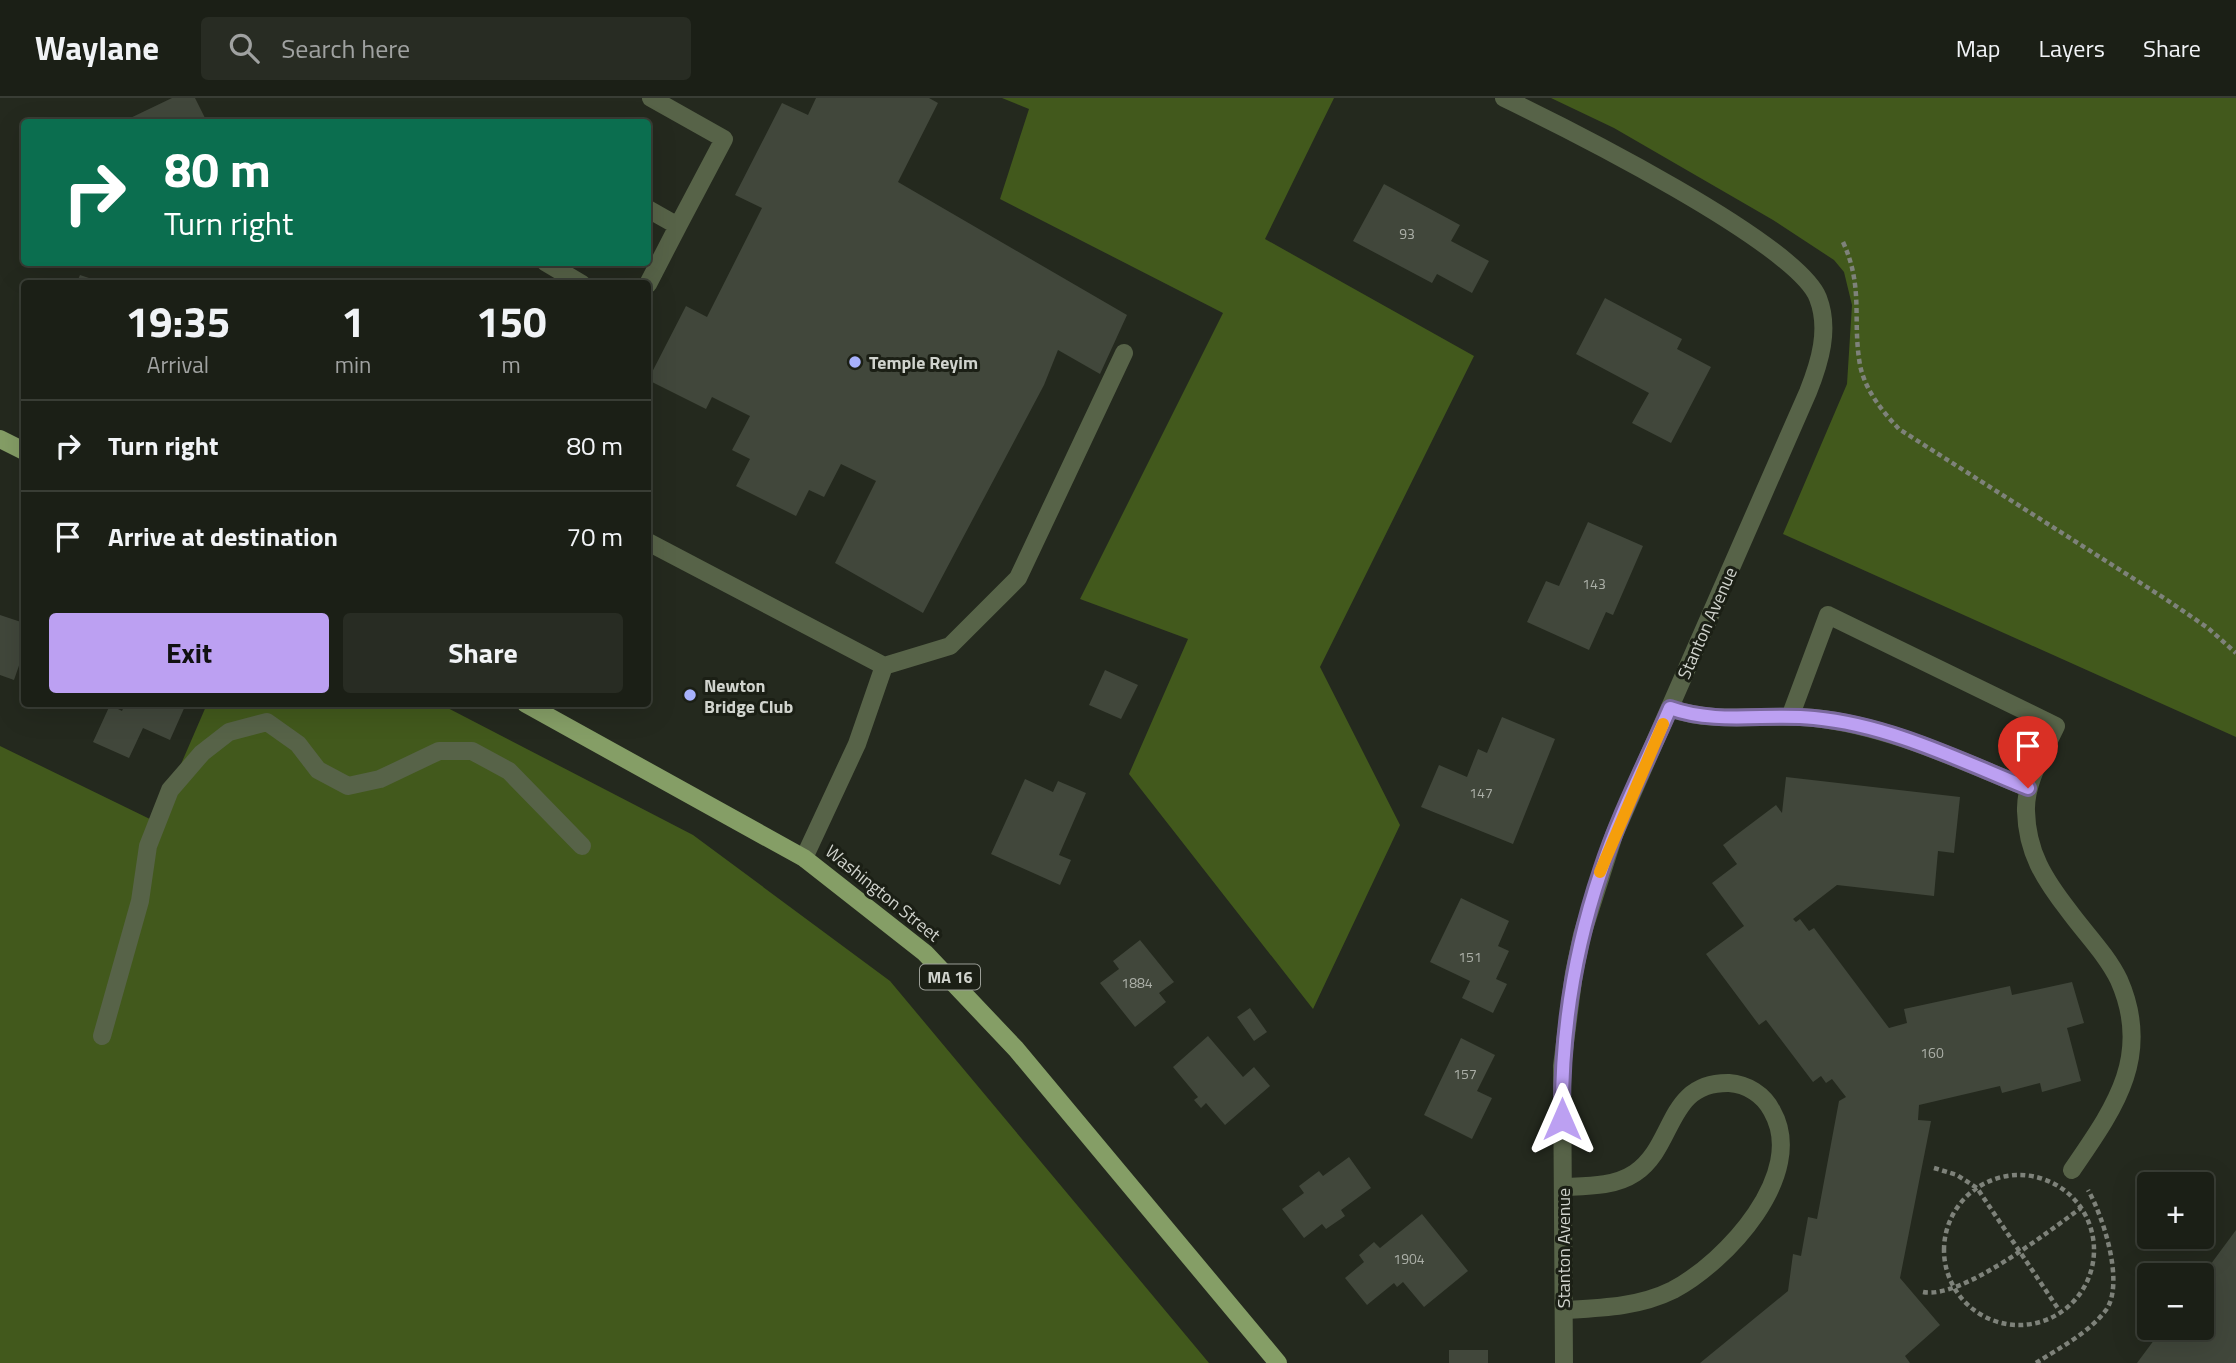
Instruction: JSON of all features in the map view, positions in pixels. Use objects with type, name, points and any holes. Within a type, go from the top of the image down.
[{"type":"main road","points":[[0,439],[21,450]]},
{"type":"main road","name":"Washington Street","points":[[531,707],[804,858],[925,953],[974,1001],[1120,1170],[1278,1363]]},
{"type":"street","points":[[650,280],[724,139],[651,98]]},
{"type":"street","name":"Stanton Avenue","points":[[1504,98],[1600,146],[1735,226],[1796,269],[1818,298],[1823,332],[1816,372],[1601,869],[1574,973],[1562,1066],[1564,1363]]},
{"type":"street","points":[[651,211],[678,226]]},
{"type":"street","points":[[552,266],[575,280]]},
{"type":"street","points":[[651,544],[884,666],[950,646],[1017,578],[1124,353]]},
{"type":"street","points":[[1790,717],[1828,615],[2056,726],[2028,788],[2026,810],[2033,855],[2047,883],[2118,979],[2129,1024],[2130,1047],[2124,1087],[2114,1108],[2072,1170]]},
{"type":"street","points":[[804,858],[857,744],[884,666]]},
{"type":"street","points":[[1670,708],[1710,717],[1815,718],[1894,734],[2028,788]]},
{"type":"street","points":[[102,1036],[140,901],[148,846],[170,790],[202,753],[229,732],[267,722],[298,744],[318,770],[348,786],[380,779],[439,751],[472,751],[509,771],[582,846]]},
{"type":"street","points":[[1563,1187],[1607,1184],[1635,1173],[1657,1151],[1679,1106],[1700,1088],[1715,1084],[1745,1086],[1759,1094],[1773,1112],[1781,1133],[1775,1169],[1760,1209],[1745,1231],[1706,1269],[1654,1298],[1614,1307],[1564,1310]]},
{"type":"path","points":[[1843,242],[1856,282],[1860,365],[1865,380],[1883,411],[1899,429],[2164,598],[2208,628],[2236,653]]},
{"type":"path","points":[[1934,1168],[1957,1175],[1976,1188],[2061,1313]]},
{"type":"path","points":[[2036,1363],[2078,1335],[2106,1310],[2111,1301],[2112,1278],[2107,1233],[2098,1207],[2072,1170]]},
{"type":"path","points":[[2006,1175],[2032,1176],[2056,1184],[2081,1208],[2092,1231],[2092,1269],[2081,1292],[2061,1313],[2049,1319],[2022,1325],[1996,1322],[1972,1309],[1954,1289],[1945,1264],[1944,1238],[1954,1212],[1976,1188],[2006,1175]]},
{"type":"path","points":[[1923,1292],[1942,1294],[1954,1289],[2020,1252],[2081,1208]]},
{"type":"green space","points":[[1002,98],[1334,98],[1265,239],[1474,356],[1320,667],[1400,825],[1313,1009],[1129,774],[1188,639],[1080,599],[1223,313],[1000,199],[1029,109]]},
{"type":"green space","points":[[1551,98],[2236,98],[2236,737],[1783,534],[1847,384],[1852,305],[1844,272],[1834,260],[1773,220],[1614,128]]},
{"type":"green space","points":[[206,707],[446,707],[693,835],[890,981],[1209,1363],[0,1363],[0,746],[156,822]]},
{"type":"building","points":[[172,98],[195,98],[206,119],[128,119]]},
{"type":"building","name":"Temple Reyim","points":[[816,98],[929,98],[938,103],[898,182],[1127,315],[1100,374],[1058,350],[1044,385],[923,613],[835,563],[876,481],[841,464],[824,497],[809,490],[796,516],[736,486],[750,459],[732,450],[750,416],[712,397],[706,409],[651,382],[651,374],[686,306],[707,317],[762,208],[735,195],[782,103],[808,115]]},
{"type":"building","points":[[1384,184],[1460,225],[1451,241],[1489,261],[1472,293],[1437,274],[1432,283],[1353,241]]},
{"type":"building","points":[[80,275],[95,280],[78,280]]},
{"type":"building","points":[[1605,298],[1682,339],[1677,349],[1711,367],[1671,443],[1632,423],[1649,393],[1576,354]]},
{"type":"building","points":[[1588,522],[1643,546],[1613,615],[1606,612],[1589,650],[1527,622],[1546,581],[1559,586]]},
{"type":"building","points":[[0,615],[21,622],[21,660],[14,680],[0,675]]},
{"type":"building","points":[[1105,670],[1138,685],[1121,719],[1089,705]]},
{"type":"building","points":[[109,707],[122,711],[124,707],[185,707],[170,740],[143,728],[129,758],[93,742]]},
{"type":"building","points":[[1502,717],[1555,739],[1513,844],[1421,807],[1439,765],[1467,777],[1478,749],[1487,753]]},
{"type":"building","points":[[1786,777],[1960,797],[1954,853],[1938,851],[1934,896],[1837,885],[1793,919],[1796,922],[1800,919],[1809,931],[1814,928],[1889,1028],[1907,1023],[1904,1009],[2010,986],[2012,995],[2072,982],[2084,1023],[2067,1028],[2081,1081],[2042,1092],[2040,1083],[2002,1093],[2000,1086],[1919,1105],[1918,1120],[1931,1121],[1900,1278],[1940,1325],[1905,1356],[1910,1363],[1700,1363],[1788,1291],[1793,1254],[1801,1256],[1808,1217],[1817,1219],[1839,1101],[1846,1097],[1832,1079],[1826,1083],[1821,1076],[1813,1082],[1766,1020],[1759,1025],[1706,954],[1744,926],[1712,883],[1737,864],[1723,845],[1776,805],[1782,813]]},
{"type":"building","points":[[1025,779],[1053,792],[1058,781],[1086,793],[1059,855],[1071,860],[1060,885],[991,854]]},
{"type":"building","points":[[1461,898],[1509,921],[1498,946],[1509,951],[1496,979],[1507,984],[1493,1013],[1462,998],[1470,981],[1430,962]]},
{"type":"building","points":[[1140,940],[1174,982],[1159,993],[1166,1002],[1135,1027],[1100,983],[1119,969],[1113,961]]},
{"type":"building","points":[[1250,1008],[1267,1032],[1254,1041],[1237,1017]]},
{"type":"building","points":[[1208,1036],[1243,1077],[1254,1067],[1270,1086],[1225,1125],[1206,1103],[1201,1108],[1194,1100],[1198,1097],[1173,1067]]},
{"type":"building","points":[[1461,1038],[1495,1055],[1477,1091],[1492,1098],[1472,1139],[1424,1115]]},
{"type":"building","points":[[1349,1157],[1371,1188],[1341,1210],[1345,1216],[1326,1229],[1322,1224],[1304,1238],[1282,1209],[1304,1193],[1299,1186],[1319,1171],[1323,1176]]},
{"type":"building","points":[[1422,1214],[1468,1271],[1424,1307],[1403,1282],[1397,1287],[1394,1283],[1367,1305],[1345,1278],[1364,1262],[1359,1255],[1374,1242],[1380,1248]]},
{"type":"building","points":[[2236,1230],[2236,1363],[2137,1363],[2154,1340],[2214,1340],[2214,1263],[2212,1263]]},
{"type":"building","points":[[1449,1350],[1488,1350],[1488,1363],[1449,1363]]},
{"type":"slow traffic","points":[[1600,872],[1663,724]]},
{"type":"place","name":"Temple Reyim","points":[[855,362]]},
{"type":"place","name":"Newton Bridge Club","points":[[690,695]]},
{"type":"route","points":[[1562,1119],[1562,1066],[1574,973],[1582,935],[1614,835],[1670,708],[1710,717],[1815,718],[1894,734],[2028,788]]}]
